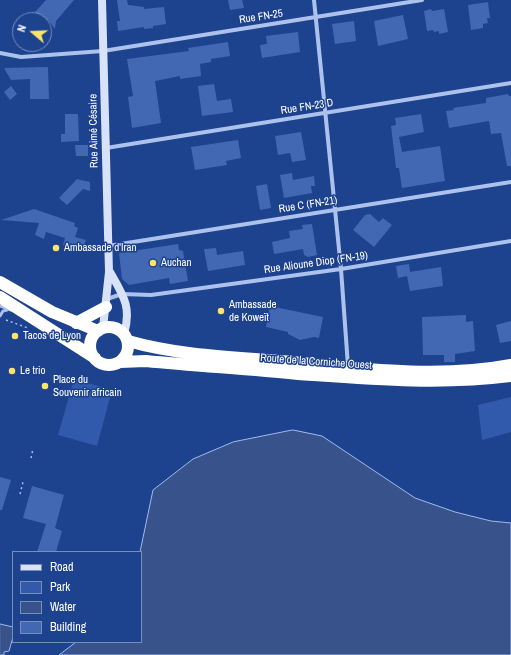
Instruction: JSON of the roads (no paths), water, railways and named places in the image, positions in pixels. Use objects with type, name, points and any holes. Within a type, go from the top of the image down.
[{"type":"highway","points":[[0,282],[31,301],[76,323],[101,329],[115,328],[126,338],[127,352],[120,362],[109,365],[104,364],[0,297]]},
{"type":"highway","points":[[76,323],[106,303]]},
{"type":"highway","points":[[95,358],[92,353],[91,341],[101,329]]},
{"type":"highway","name":"Route de la Corniche Ouest","points":[[126,338],[198,354],[348,367],[462,372],[511,365]]},
{"type":"highway","name":"Route de la Corniche Ouest","points":[[120,362],[146,361],[369,379],[428,382],[462,382],[511,376]]},
{"type":"street","name":"Rue Aimé Césaire","points":[[102,0],[108,261],[110,272]]},
{"type":"street","points":[[314,0],[336,210],[348,367]]},
{"type":"street","name":"Rue FN-25","points":[[0,53],[21,57],[103,51],[422,0]]},
{"type":"street","name":"Rue FN-23 D","points":[[105,148],[325,114],[511,83]]},
{"type":"street","name":"Rue C (FN-21)","points":[[108,246],[511,182]]},
{"type":"street","name":"Rue Alioune Diop (FN-19)","points":[[122,294],[151,295],[341,269],[511,241]]},
{"type":"street","points":[[110,272],[127,305],[128,313],[126,338]]},
{"type":"street","points":[[101,329],[110,272]]},
{"type":"street","points":[[106,303],[122,294]]},
{"type":"lane","points":[[0,306],[8,310],[21,311]]},
{"type":"lane","points":[[0,316],[3,311],[8,310]]},
{"type":"water","points":[[293,430],[322,436],[415,498],[455,512],[491,521],[511,523],[511,655],[59,655],[75,643],[142,643],[142,551],[140,551],[153,490],[193,459],[233,442]]},
{"type":"water","points":[[0,624],[12,627],[12,640],[9,651],[4,652],[4,655],[0,655]]},
{"type":"place","name":"Ambassade d'Iran","points":[[56,248]]},
{"type":"place","name":"Auchan","points":[[153,263]]},
{"type":"place","name":"Ambassade de Koweït","points":[[221,311]]},
{"type":"place","name":"Tacos de Lyon","points":[[15,336]]},
{"type":"place","name":"Le trio","points":[[12,371]]},
{"type":"place","name":"Place du Souvenir africain","points":[[45,386]]}]
